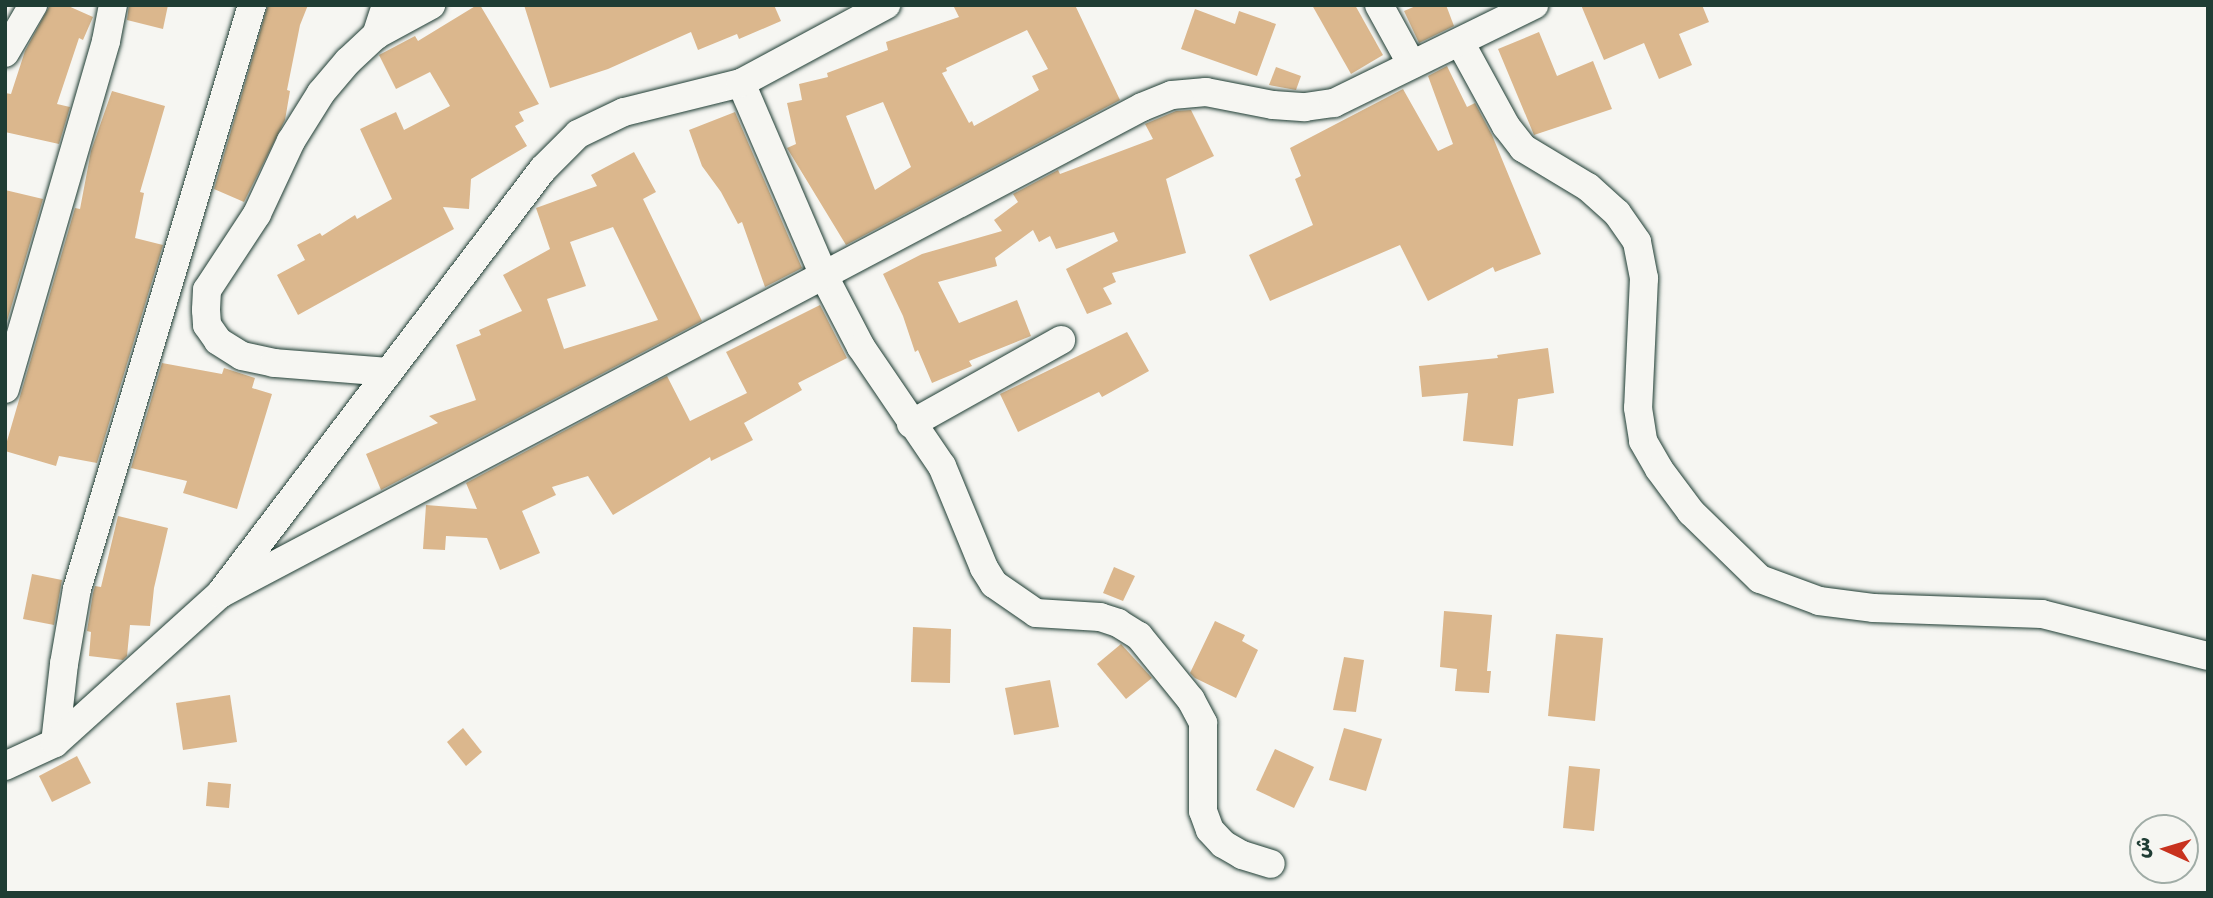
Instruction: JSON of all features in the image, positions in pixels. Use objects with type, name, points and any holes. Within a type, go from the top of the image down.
[{"type":"street","points":[[5,53],[33,5]]},
{"type":"street","points":[[5,389],[106,41],[113,5]]},
{"type":"street","points":[[55,743],[64,664],[77,589],[252,5]]},
{"type":"street","points":[[376,35],[386,5]]},
{"type":"street","points":[[388,372],[274,363],[242,356],[218,341],[207,325],[207,290],[257,214],[291,141],[321,93],[348,61],[376,35],[431,5]]},
{"type":"street","points":[[5,766],[55,743],[220,594],[543,169],[578,134],[624,112],[741,83],[886,5]]},
{"type":"street","points":[[1379,5],[1412,65]]},
{"type":"street","points":[[220,594],[1172,95],[1206,92],[1273,105],[1306,107],[1334,103],[1534,5]]},
{"type":"street","points":[[1460,42],[1506,126],[1524,148],[1588,187],[1617,214],[1637,242],[1644,278],[1638,408],[1643,442],[1691,512],[1760,579],[1819,601],[1873,608],[2042,614],[2208,656]]},
{"type":"street","points":[[741,83],[824,276],[861,347],[942,466],[984,568],[994,584],[1036,613],[1100,617],[1118,623],[1139,636],[1191,700],[1203,723],[1203,811],[1210,830],[1223,844],[1241,855],[1271,864]]},
{"type":"street","points":[[911,424],[1061,340]]},
{"type":"building","points":[[50,5],[66,5],[93,17],[83,40],[79,38],[57,104],[70,107],[59,144],[5,132],[5,93],[11,94],[25,51]]},
{"type":"building","points":[[129,5],[168,5],[163,29],[127,20]]},
{"type":"building","points":[[268,5],[308,5],[300,25],[287,90],[290,91],[285,120],[244,202],[214,189]]},
{"type":"building","points":[[480,5],[539,104],[519,112],[524,121],[515,126],[527,146],[471,179],[469,209],[443,207],[454,229],[298,315],[277,275],[305,260],[297,245],[320,233],[322,236],[355,215],[357,219],[392,199],[360,129],[396,112],[404,130],[450,106],[430,72],[396,89],[379,55],[415,36],[418,41]]},
{"type":"building","points":[[524,5],[774,5],[781,21],[739,39],[737,34],[698,50],[691,32],[608,69],[550,88]]},
{"type":"building","points":[[953,5],[1075,5],[1120,100],[846,245],[787,148],[796,144],[787,103],[802,100],[799,84],[828,77],[827,73],[888,50],[886,42],[959,17]],"holes":[[[1027,30],[1048,69],[1032,76],[1039,90],[974,126],[972,121],[969,123],[942,73],[947,71],[946,68]],[[883,102],[911,167],[875,190],[846,116]]]},
{"type":"building","points":[[1312,5],[1355,5],[1383,55],[1351,74]]},
{"type":"building","points":[[1418,5],[1446,5],[1454,26],[1419,43],[1404,11]]},
{"type":"building","points":[[1581,5],[1702,5],[1709,22],[1679,34],[1692,65],[1659,79],[1644,43],[1604,60]]},
{"type":"building","points":[[1195,9],[1235,24],[1239,11],[1276,24],[1257,76],[1181,49]]},
{"type":"building","points":[[1539,32],[1557,76],[1593,61],[1612,109],[1534,135],[1498,49]]},
{"type":"building","points":[[1447,66],[1467,107],[1475,103],[1492,135],[1541,254],[1495,272],[1493,267],[1428,301],[1400,245],[1270,301],[1249,255],[1313,225],[1295,179],[1301,176],[1290,148],[1403,89],[1438,151],[1453,144],[1428,76]]},
{"type":"building","points":[[1276,67],[1301,76],[1296,90],[1269,85]]},
{"type":"building","points":[[112,91],[165,106],[140,192],[144,193],[135,238],[163,245],[97,463],[59,456],[56,466],[5,451],[5,448],[75,208],[80,209],[91,151]]},
{"type":"building","points":[[1191,110],[1214,156],[1166,179],[1186,253],[1112,273],[1116,282],[1103,288],[1112,304],[1087,314],[1066,269],[1118,241],[1114,232],[1056,249],[1050,236],[1039,242],[1033,230],[995,258],[997,266],[938,282],[959,323],[1017,300],[1031,336],[969,361],[972,366],[932,383],[918,350],[915,352],[903,316],[883,274],[922,254],[1002,231],[994,220],[1018,202],[1013,194],[1058,170],[1060,174],[1153,139],[1145,124],[1176,111]]},
{"type":"building","points":[[735,112],[802,268],[765,287],[742,222],[738,224],[721,192],[702,166],[689,130]]},
{"type":"building","points":[[634,152],[656,192],[643,199],[702,321],[381,490],[366,454],[438,423],[429,416],[476,400],[456,345],[481,335],[479,330],[522,311],[503,275],[550,249],[536,208],[597,186],[591,175]],"holes":[[[613,227],[658,320],[564,349],[547,299],[586,286],[570,242]]]},
{"type":"building","points":[[5,190],[43,199],[5,328]]},
{"type":"building","points":[[820,305],[847,358],[798,383],[802,390],[744,423],[753,440],[711,461],[710,457],[613,515],[588,476],[552,487],[556,495],[522,511],[540,553],[500,570],[487,538],[446,536],[445,550],[423,549],[426,505],[477,509],[466,483],[667,376],[690,421],[747,393],[726,352]]},
{"type":"building","points":[[1127,332],[1149,371],[1102,397],[1099,392],[1018,432],[1000,394]]},
{"type":"building","points":[[1548,348],[1554,393],[1518,399],[1513,446],[1463,441],[1468,393],[1422,397],[1419,366],[1498,358],[1497,355]]},
{"type":"building","points":[[162,363],[222,374],[224,368],[255,378],[252,388],[272,394],[237,509],[183,493],[187,481],[131,468]]},
{"type":"building","points":[[118,516],[168,528],[154,588],[150,626],[130,625],[127,656],[123,660],[89,656],[91,632],[87,631],[93,593],[95,586],[101,587]]},
{"type":"building","points":[[1114,567],[1135,576],[1123,601],[1103,593]]},
{"type":"building","points":[[32,574],[62,580],[54,625],[23,619]]},
{"type":"building","points":[[1444,611],[1492,615],[1487,671],[1491,671],[1489,693],[1455,691],[1457,669],[1440,667]]},
{"type":"building","points":[[1215,621],[1245,635],[1242,641],[1258,650],[1236,698],[1190,673]]},
{"type":"building","points":[[913,627],[951,629],[950,683],[911,682]]},
{"type":"building","points":[[1556,634],[1603,638],[1595,721],[1548,716]]},
{"type":"building","points":[[1121,644],[1152,678],[1126,699],[1097,664]]},
{"type":"building","points":[[1344,657],[1364,660],[1356,712],[1333,710]]},
{"type":"building","points":[[1050,680],[1059,727],[1014,735],[1005,688]]},
{"type":"building","points":[[230,695],[237,742],[183,750],[176,703]]},
{"type":"building","points":[[463,728],[482,752],[466,766],[447,742]]},
{"type":"building","points":[[1344,728],[1382,739],[1366,791],[1329,780]]},
{"type":"building","points":[[1275,749],[1314,767],[1294,808],[1256,790]]},
{"type":"building","points":[[77,756],[91,783],[52,802],[39,776]]},
{"type":"building","points":[[1569,766],[1600,769],[1594,831],[1563,828]]},
{"type":"building","points":[[208,782],[231,784],[229,808],[206,806]]}]
